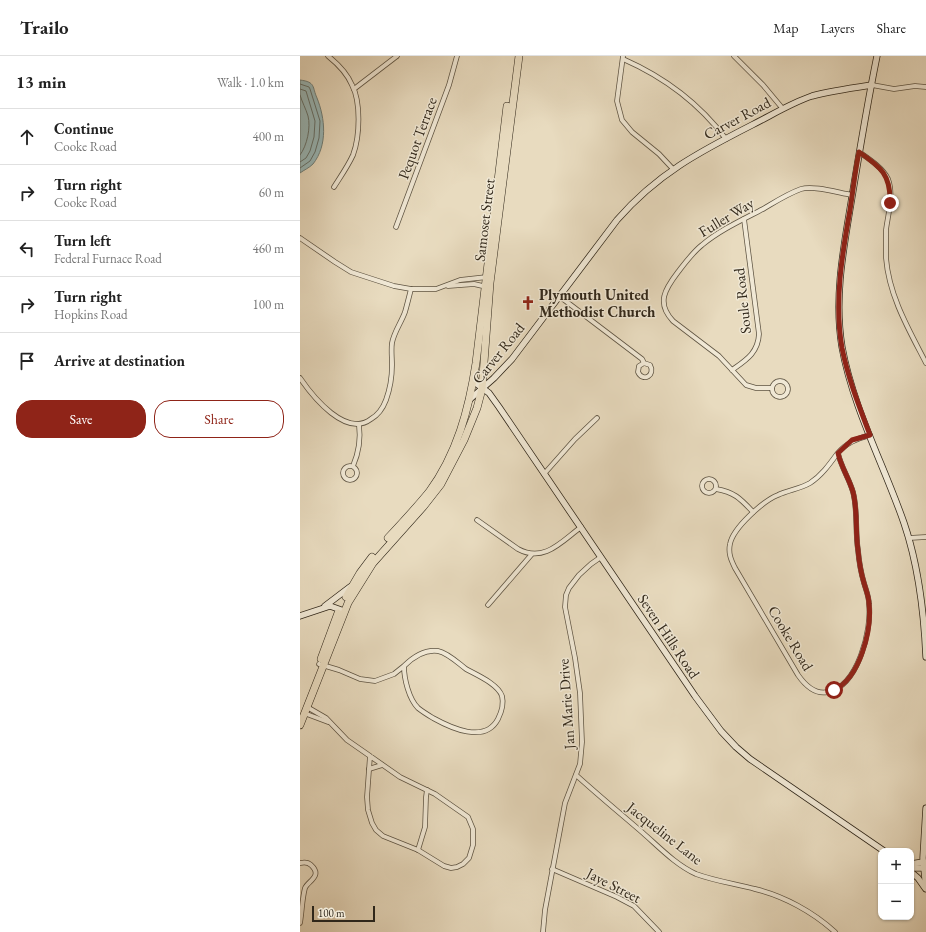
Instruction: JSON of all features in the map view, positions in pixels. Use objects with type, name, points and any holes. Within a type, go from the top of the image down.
[{"type":"highway","name":"Samoset Street","points":[[474,376],[487,287],[514,56]]},
{"type":"highway","name":"Samoset Street","points":[[488,277],[519,56]]},
{"type":"highway","name":"Samoset Street","points":[[482,389],[487,287]]},
{"type":"highway","name":"Carver Road","points":[[300,725],[321,665],[353,585],[366,564],[420,502],[440,474],[456,442],[469,400],[474,376]]},
{"type":"highway","name":"Carver Road","points":[[342,610],[373,563],[423,507],[444,479],[470,427],[482,389]]},
{"type":"street","points":[[328,56],[343,71],[354,89],[358,119],[357,140],[350,161],[334,187]]},
{"type":"street","points":[[354,89],[397,56]]},
{"type":"street","name":"Pequot Terrace","points":[[396,227],[449,85],[458,56]]},
{"type":"street","points":[[734,56],[763,85],[782,108]]},
{"type":"street","points":[[877,56],[859,152],[842,262],[839,287],[839,326],[846,367],[856,398],[909,538],[921,592],[926,632],[926,657]]},
{"type":"street","points":[[673,169],[659,154],[632,132],[622,120],[617,102],[623,57],[677,89],[710,119],[726,138]]},
{"type":"street","points":[[872,85],[894,89],[915,86],[926,87]]},
{"type":"street","name":"Carver Road","points":[[482,389],[512,359],[607,232],[625,210],[647,188],[673,169],[782,108],[813,96],[872,85]]},
{"type":"street","points":[[859,152],[878,167],[888,179],[890,193],[886,248],[888,273],[892,290],[899,307],[926,363]]},
{"type":"street","name":"Fuller Way","points":[[772,388],[758,388],[744,383],[713,351],[673,321],[665,309],[664,296],[669,284],[701,246],[715,235],[744,219],[802,188],[813,188],[852,195]]},
{"type":"street","name":"Soule Road","points":[[732,370],[756,349],[759,334],[744,219]]},
{"type":"street","points":[[300,238],[351,272],[390,285],[411,289],[436,289],[460,280],[488,277]]},
{"type":"street","points":[[442,287],[474,284],[487,287]]},
{"type":"street","points":[[300,378],[317,400],[329,412],[344,421],[359,424],[366,423],[374,417],[381,409],[386,399],[391,379],[392,344],[396,330],[404,313],[411,289]]},
{"type":"street","points":[[559,296],[642,359],[644,363]]},
{"type":"street","name":"Seven Hills Road","points":[[474,376],[477,384],[482,389],[490,393],[699,701],[728,740],[750,759],[880,848]]},
{"type":"street","name":"Fuller Way","points":[[781,380],[786,383],[788,389],[786,395],[778,397],[773,394],[772,388],[775,382],[781,380]]},
{"type":"street","points":[[469,400],[482,389]]},
{"type":"street","points":[[544,474],[575,439],[597,418]]},
{"type":"street","points":[[353,466],[359,450],[359,424]]},
{"type":"street","name":"Cooke Road","points":[[838,453],[850,483],[855,501],[858,551],[862,576],[869,598],[870,613],[866,638],[857,664],[850,678],[834,690],[826,692],[817,691],[809,687],[802,680],[734,568],[730,555],[730,541],[734,533],[753,512],[764,503],[776,495],[804,486],[814,481],[838,453],[852,440],[870,435]]},
{"type":"street","points":[[716,489],[726,490],[734,494],[753,512]]},
{"type":"street","points":[[477,520],[518,549],[532,554],[539,554],[551,550],[581,527]]},
{"type":"street","points":[[909,538],[926,537]]},
{"type":"street","points":[[488,604],[532,554]]},
{"type":"street","name":"Jan Marie Drive","points":[[543,932],[544,910],[565,803],[580,764],[582,742],[578,672],[565,607],[565,600],[567,592],[579,575],[601,557]]},
{"type":"street","points":[[300,616],[323,607],[353,585]]},
{"type":"street","points":[[323,607],[330,606],[342,610]]},
{"type":"street","points":[[321,665],[339,670],[360,679],[375,681],[394,674],[421,652],[438,651],[488,682],[499,692],[502,697],[503,704],[500,716],[491,728],[478,734],[455,728],[429,716],[417,707],[412,699],[404,675],[404,666]]},
{"type":"street","points":[[304,711],[331,723],[347,740],[370,756],[382,765],[400,777],[427,790],[468,817],[473,829],[473,845],[469,858],[458,867],[451,868],[438,863],[418,850],[384,836],[376,830],[368,810],[367,798],[370,756]]},
{"type":"street","points":[[369,769],[382,765]]},
{"type":"street","name":"Jacqueline Lane","points":[[576,775],[664,851],[689,870],[707,877],[765,891],[780,897],[809,913],[835,932]]},
{"type":"street","points":[[418,850],[425,827],[427,790]]},
{"type":"street","points":[[926,809],[923,865],[926,889]]},
{"type":"street","points":[[300,863],[308,863],[313,866],[315,875],[313,880],[305,888],[300,922]]},
{"type":"street","points":[[914,864],[923,865]]},
{"type":"street","points":[[914,867],[923,865]]},
{"type":"street","name":"Jaye Street","points":[[552,869],[617,897],[634,906],[659,932]]},
{"type":"street","points":[[914,875],[926,889]]},
{"type":"water","points":[[300,80],[309,82],[313,86],[322,114],[324,131],[318,157],[310,167],[300,173]]},
{"type":"place","name":"Plymouth United Methodist Church","points":[[528,303]]},
{"type":"route","points":[[834,690],[850,678],[854,671],[866,638],[870,613],[869,598],[862,576],[857,544],[855,501],[847,474],[840,462],[838,453],[852,440],[870,435],[846,367],[839,326],[838,307],[842,262],[859,152],[878,167],[888,179],[890,187],[890,203]]}]
